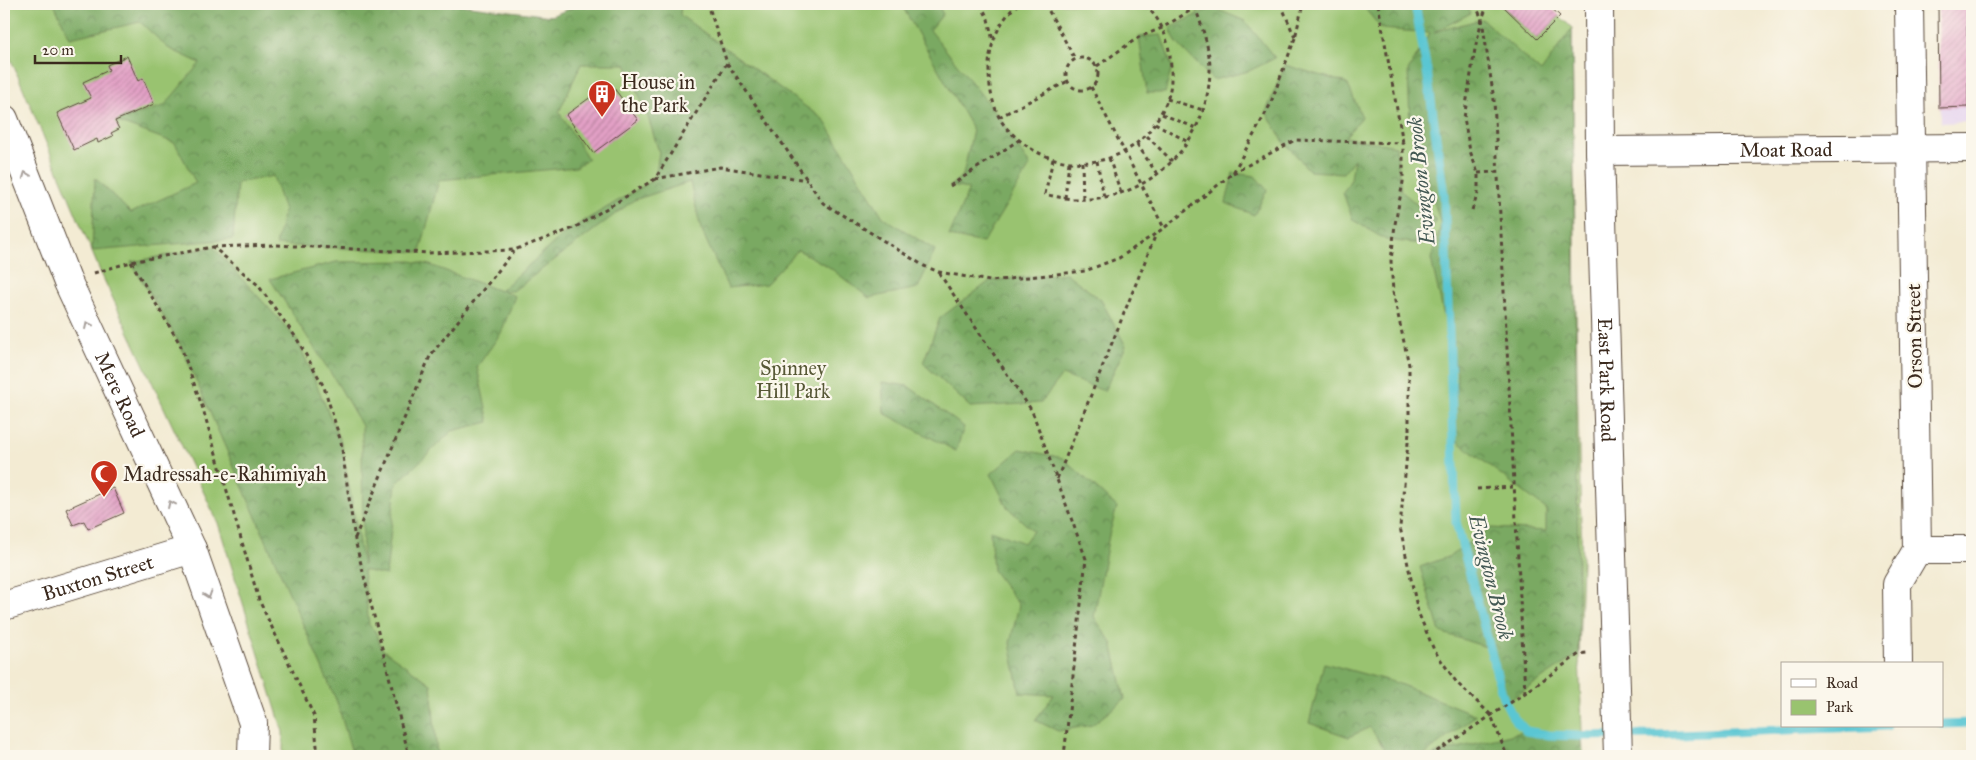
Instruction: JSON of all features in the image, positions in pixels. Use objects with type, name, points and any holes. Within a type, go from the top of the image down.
[{"type":"street","name":"East Park Road","points":[[1599,4],[1600,151],[1618,741]]},
{"type":"street","name":"Orson Street","points":[[1909,4],[1917,550]]},
{"type":"street","name":"Mere Road","points":[[4,119],[67,280],[192,549],[253,723],[252,756]]},
{"type":"street","name":"Moat Road","points":[[1600,151],[1972,148]]},
{"type":"street","name":"Buxton Street","points":[[4,606],[192,549]]},
{"type":"street","points":[[1898,662],[1897,584],[1917,550],[1972,550]]},
{"type":"path","points":[[708,4],[727,63],[823,202],[924,266],[939,272],[990,281],[1085,271],[1119,258],[1156,234],[1233,173],[1295,140],[1403,143]]},
{"type":"path","points":[[981,4],[988,19],[993,43]]},
{"type":"path","points":[[1018,4],[997,31],[988,59],[989,87],[999,117],[1019,140],[1037,153],[1069,162],[1098,161],[1124,153],[1147,136],[1162,114],[1171,86],[1172,58],[1162,28],[1143,4]]},
{"type":"path","points":[[1045,4],[1075,59]]},
{"type":"path","points":[[1097,66],[1138,38],[1162,28],[1202,4]]},
{"type":"path","points":[[1281,4],[1295,38]]},
{"type":"path","points":[[1233,173],[1270,105],[1295,38],[1303,4]]},
{"type":"path","points":[[1378,4],[1403,143],[1403,182],[1395,224],[1391,261],[1393,292],[1409,365],[1409,432],[1400,527],[1418,612],[1434,650],[1457,683],[1491,715],[1507,756]]},
{"type":"path","points":[[1475,4],[1482,19],[1494,100],[1525,693]]},
{"type":"path","points":[[1472,210],[1478,193],[1478,173],[1470,151],[1464,118],[1475,49],[1482,19],[1488,4]]},
{"type":"path","points":[[1053,158],[1045,194],[1083,200],[1122,193],[1141,186],[1172,161],[1197,128],[1207,97],[1210,68],[1206,40],[1195,7]]},
{"type":"path","points":[[1075,59],[1089,59],[1097,66],[1098,77],[1091,87],[1078,90],[1068,82],[1067,69],[1075,59]]},
{"type":"path","points":[[655,179],[727,63]]},
{"type":"path","points":[[999,117],[1068,82]]},
{"type":"path","points":[[1091,87],[1164,228]]},
{"type":"path","points":[[1167,99],[1203,110]]},
{"type":"path","points":[[1162,114],[1197,128]]},
{"type":"path","points":[[1155,123],[1188,142]]},
{"type":"path","points":[[1147,136],[1172,161]]},
{"type":"path","points":[[950,186],[1019,140]]},
{"type":"path","points":[[1137,144],[1157,174]]},
{"type":"path","points":[[1109,158],[1122,193]]},
{"type":"path","points":[[1098,161],[1104,197]]},
{"type":"path","points":[[1065,198],[1069,162]]},
{"type":"path","points":[[1082,162],[1083,200]]},
{"type":"path","points":[[67,280],[131,262],[213,247],[276,245],[429,253],[514,250],[574,228],[655,179],[720,167],[808,180]]},
{"type":"path","points":[[1478,173],[1497,172]]},
{"type":"path","points":[[1057,480],[1156,234]]},
{"type":"path","points":[[213,247],[258,285],[298,339],[324,387],[341,442],[355,540],[409,756]]},
{"type":"path","points":[[355,540],[430,356],[514,250]]},
{"type":"path","points":[[131,262],[180,344],[202,406],[260,600],[314,716],[318,756]]},
{"type":"path","points":[[939,272],[1032,411],[1086,559],[1064,756]]},
{"type":"path","points":[[1477,490],[1514,486]]},
{"type":"path","points":[[1430,756],[1515,700],[1579,654],[1616,652]]},
{"type":"shaded area","points":[[1939,4],[1972,4],[1972,122],[1941,123]]},
{"type":"green space","name":"Spinney Hill Park","points":[[6,4],[365,4],[487,22],[557,15],[598,4],[1503,4],[1502,6],[1537,39],[1560,16],[1572,28],[1582,562],[1579,654],[1583,756],[283,756],[283,732],[218,523],[100,271],[4,43],[4,10]]},
{"type":"green space","points":[[54,4],[454,4],[551,16],[582,4],[681,4],[680,15],[824,120],[883,217],[935,250],[918,288],[869,298],[829,267],[798,250],[766,284],[728,288],[701,229],[690,182],[634,200],[513,291],[502,291],[515,296],[501,333],[477,367],[489,422],[452,431],[396,484],[386,575],[363,570],[369,625],[375,631],[382,649],[431,684],[437,756],[353,756],[337,702],[180,344],[131,262],[213,247],[297,339],[341,442],[363,565],[362,426],[339,386],[270,279],[336,262],[411,261],[430,265],[500,291],[567,231],[655,179],[659,152],[648,117],[626,64],[581,64],[559,112],[588,159],[576,167],[439,180],[420,252],[276,245],[284,211],[273,176],[237,183],[233,239],[92,251],[95,178],[131,213],[196,183],[175,143],[115,121],[164,106],[200,63],[168,48],[140,22],[70,38]]},
{"type":"green space","points":[[901,4],[937,4],[943,14],[930,30],[999,117],[1030,166],[983,243],[949,236],[969,189],[950,186],[963,175],[973,130]]},
{"type":"green space","points":[[1361,4],[1466,4],[1471,13],[1434,32],[1482,19],[1541,72],[1572,28],[1579,654],[1505,703],[1489,648],[1440,632],[1420,567],[1450,556],[1491,528],[1546,531],[1546,509],[1453,438],[1457,373],[1431,259],[1441,225],[1410,122],[1408,71],[1430,33],[1382,29]]},
{"type":"green space","points":[[1214,8],[1245,21],[1275,58],[1249,71],[1213,80],[1176,42],[1170,28]]},
{"type":"green space","points":[[1161,35],[1172,67],[1165,93],[1147,93],[1139,37]]},
{"type":"green space","points":[[1285,65],[1347,83],[1362,117],[1345,137],[1396,146],[1401,191],[1436,220],[1423,244],[1386,240],[1353,220],[1343,193],[1351,179],[1354,159],[1343,173],[1310,171],[1284,142],[1266,112]]},
{"type":"green space","points":[[1233,173],[1255,176],[1267,190],[1254,215],[1226,203]]},
{"type":"green space","points":[[1066,273],[1101,300],[1126,346],[1104,391],[1062,375],[1041,403],[970,407],[923,363],[940,318],[990,281]]},
{"type":"green space","points":[[882,382],[908,386],[964,427],[956,451],[884,413]]},
{"type":"green space","points":[[1020,449],[1063,458],[1117,507],[1109,535],[1094,617],[1112,643],[1125,699],[1092,725],[1058,731],[1035,720],[1054,695],[1020,693],[1010,643],[1019,605],[993,570],[990,530],[1024,543],[1033,531],[1007,507],[991,474]]},
{"type":"green space","points":[[1324,663],[1397,683],[1476,715],[1423,756],[1389,756],[1370,727],[1349,737],[1309,723]]},
{"type":"green space","points":[[1526,731],[1582,739],[1583,756],[1435,756],[1434,754]]},
{"type":"building","points":[[1503,4],[1547,4],[1560,16],[1537,39]]},
{"type":"building","points":[[1938,4],[1967,4],[1967,36],[1972,36],[1972,65],[1968,65],[1968,107],[1939,108]]},
{"type":"building","points":[[127,56],[138,81],[143,78],[154,104],[115,121],[119,129],[111,133],[113,136],[98,143],[97,139],[74,150],[57,113],[91,98],[83,82],[109,70],[107,65]]},
{"type":"building","name":"House in the Park","points":[[610,83],[638,120],[593,153],[566,115]]},
{"type":"building","name":"Madressah-e-Rahimiyah","points":[[113,488],[124,513],[88,529],[84,521],[73,525],[66,509]]},
{"type":"waterway","name":"Evington Brook","points":[[1415,4],[1427,71],[1444,195],[1456,522],[1503,697],[1513,717],[1526,731],[1549,735],[1654,735],[1835,728]]},
{"type":"waterway","name":"Evington Brook","points":[[1944,724],[1972,723]]},
{"type":"place","name":"House in the Park","points":[[602,118]]},
{"type":"place","name":"Madressah-e-Rahimiyah","points":[[104,498]]}]
